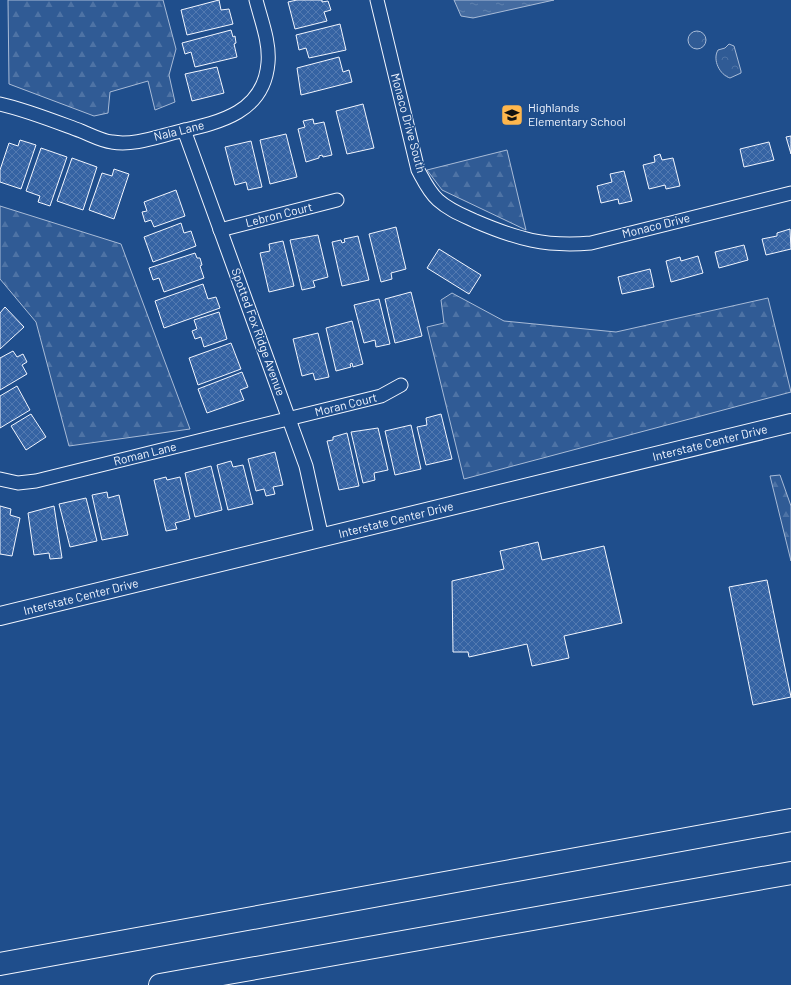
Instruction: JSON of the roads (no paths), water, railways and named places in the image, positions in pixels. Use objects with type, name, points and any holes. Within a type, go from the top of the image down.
[{"type":"highway","points":[[0,964],[791,820]]},
{"type":"highway","points":[[160,985],[791,873]]},
{"type":"street","name":"Nala Lane","points":[[0,104],[17,108],[111,142],[130,143],[223,120],[238,113],[250,104],[259,93],[265,80],[269,62],[267,43],[256,0]]},
{"type":"street","name":"Monaco Drive South","points":[[377,0],[418,170],[427,187],[439,200],[454,212],[498,231],[519,237]]},
{"type":"street","name":"Spotted Fox Ridge Avenue","points":[[184,130],[306,466],[322,538]]},
{"type":"street","name":"Monaco Drive","points":[[519,237],[544,243],[564,245],[591,243],[791,193]]},
{"type":"street","name":"Lebron Court","points":[[220,230],[337,200]]},
{"type":"street","name":"Moran Court","points":[[289,419],[381,396],[401,385]]},
{"type":"street","name":"Roman Lane","points":[[0,479],[18,482],[36,481],[289,419]]},
{"type":"street","name":"Interstate Center Drive","points":[[0,616],[791,423]]},
{"type":"water","points":[[454,0],[554,0],[473,18],[461,16]]},
{"type":"place","name":"Highlands Elementary School","points":[[512,115]]}]
